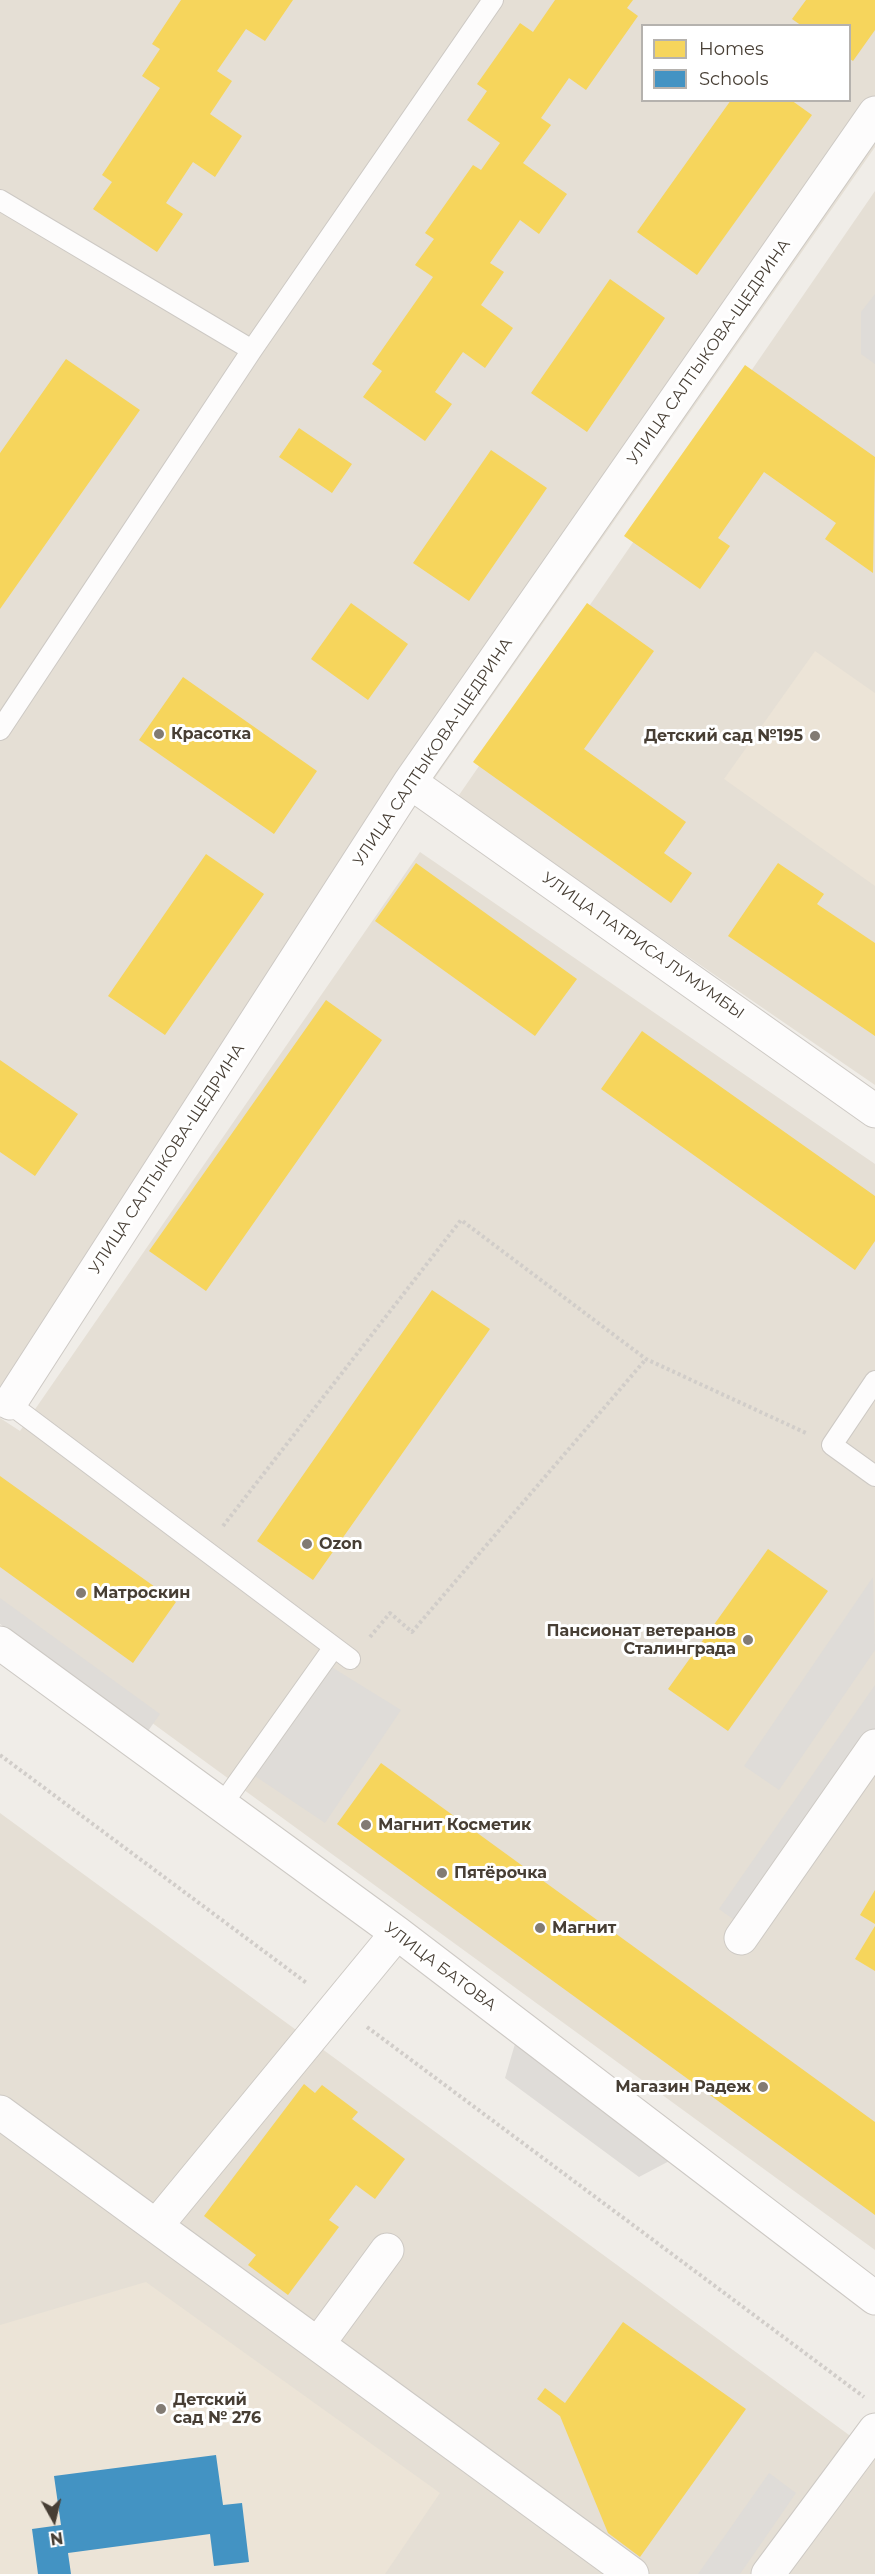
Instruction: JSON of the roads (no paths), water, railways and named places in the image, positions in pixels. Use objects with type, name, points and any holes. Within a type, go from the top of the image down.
[{"type":"street","name":"УЛИЦА САЛТЫКОВА-ЩЕДРИНА","points":[[5,1399],[410,782],[875,113]]},
{"type":"street","name":"УЛИЦА ПАТРИСА ЛУМУМБЫ","points":[[410,782],[875,1111]]},
{"type":"street","name":"УЛИЦА БАТОВА","points":[[0,1642],[397,1933],[875,2298]]},
{"type":"street","points":[[741,1938],[875,1746]]},
{"type":"street","points":[[156,2226],[397,1933]]},
{"type":"street","points":[[0,2112],[632,2574]]},
{"type":"street","points":[[318,2344],[387,2250]]},
{"type":"street","points":[[768,2574],[875,2430]]},
{"type":"lane","points":[[0,730],[252,350],[493,0]]},
{"type":"lane","points":[[0,200],[252,350]]},
{"type":"lane","points":[[875,1381],[832,1445],[875,1476]]},
{"type":"lane","points":[[5,1399],[351,1659]]},
{"type":"lane","points":[[221,1806],[334,1647]]},
{"type":"place","name":"Красотка","points":[[159,734]]},
{"type":"place","name":"Детский сад №195","points":[[815,736]]},
{"type":"place","name":"Ozon","points":[[307,1544]]},
{"type":"place","name":"Матроскин","points":[[81,1593]]},
{"type":"place","name":"Пансионат ветеранов Сталинграда","points":[[748,1640]]},
{"type":"place","name":"Магнит Косметик","points":[[366,1825]]},
{"type":"place","name":"Пятёрочка","points":[[442,1873]]},
{"type":"place","name":"Магнит","points":[[540,1928]]},
{"type":"place","name":"Магазин Радеж","points":[[763,2087]]},
{"type":"place","name":"Детский сад № 276","points":[[161,2409]]}]
